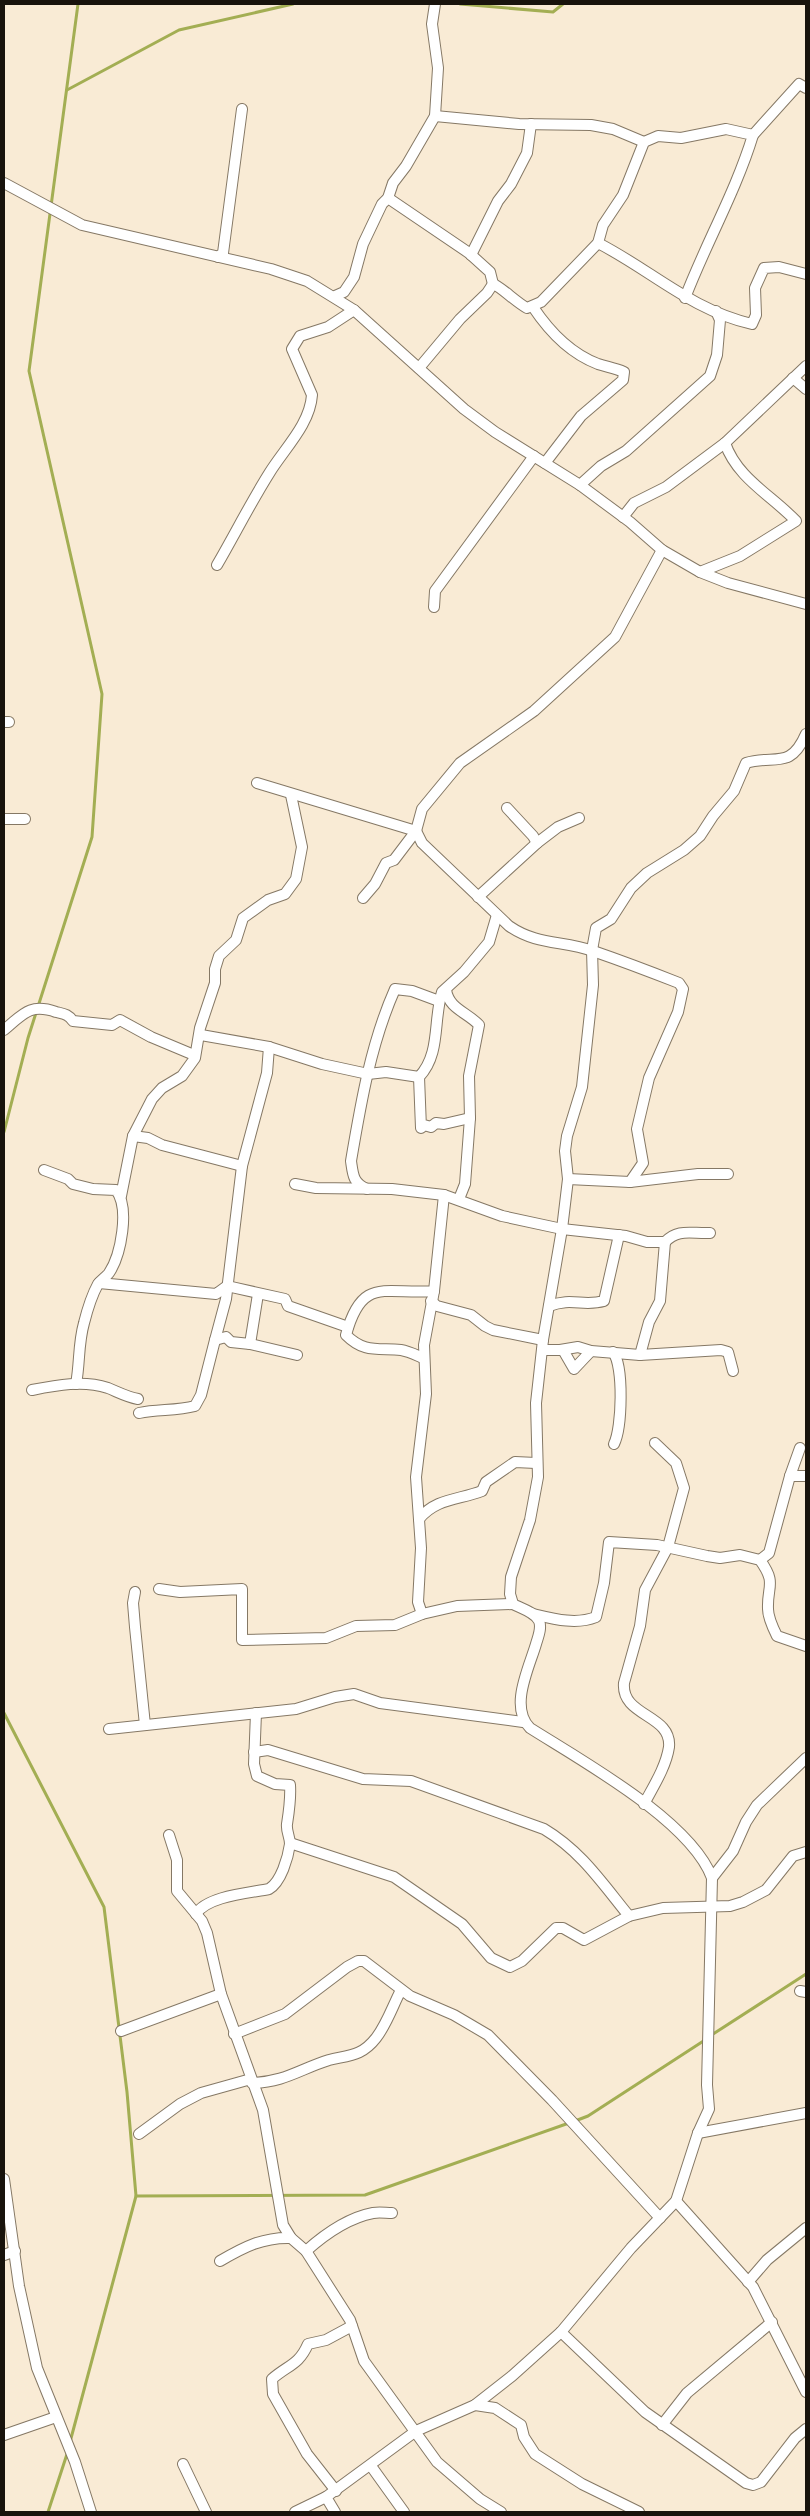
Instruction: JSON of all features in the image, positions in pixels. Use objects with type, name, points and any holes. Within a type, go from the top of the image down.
[{"type":"street","points":[[335,296],[344,292],[354,277],[364,244],[382,204],[388,198],[393,183],[406,166],[435,116],[438,68],[432,24],[435,4]]},
{"type":"street","points":[[686,298],[703,251],[746,157],[753,135],[799,84],[806,88]]},
{"type":"street","points":[[218,257],[223,254],[242,109]]},
{"type":"street","points":[[435,116],[531,124],[591,125],[613,129],[644,142],[658,136],[681,138],[726,129],[753,135]]},
{"type":"street","points":[[471,255],[498,201],[511,184],[527,153],[531,124]]},
{"type":"street","points":[[493,284],[499,286],[511,299],[527,308],[541,302],[598,243],[604,225],[624,195],[644,142]]},
{"type":"street","points":[[4,183],[82,225],[271,270],[307,281],[335,296],[354,310],[472,415],[580,485],[623,517],[662,550],[700,572],[728,583],[806,604]]},
{"type":"street","points":[[388,198],[471,255],[490,272],[493,284],[488,294],[460,319],[419,368]]},
{"type":"street","points":[[598,243],[686,298],[731,319],[752,324],[756,315],[756,288],[764,268],[779,267],[806,274]]},
{"type":"street","points":[[533,307],[549,331],[561,342],[598,364],[611,366],[624,372],[623,380],[581,416],[545,463]]},
{"type":"street","points":[[217,565],[270,472],[298,432],[312,403],[312,395],[292,349],[300,336],[328,327],[354,310]]},
{"type":"street","points":[[580,485],[601,466],[626,451],[710,376],[717,356],[720,320],[716,311]]},
{"type":"street","points":[[623,517],[634,503],[666,487],[725,443],[806,366]]},
{"type":"street","points":[[793,378],[806,389]]},
{"type":"street","points":[[700,572],[740,556],[796,521],[779,503],[740,472],[725,443]]},
{"type":"street","points":[[434,607],[435,590],[534,456]]},
{"type":"street","points":[[363,898],[375,884],[386,863],[394,860],[416,831],[422,810],[460,763],[534,711],[615,637],[662,550]]},
{"type":"street","points":[[513,1604],[510,1594],[511,1577],[530,1520],[538,1477],[536,1463],[536,1403],[568,1179],[565,1151],[567,1136],[582,1087],[593,985],[592,950],[596,928],[611,919],[631,888],[647,873],[684,850],[700,836],[713,816],[734,791],[746,763],[756,760],[770,762],[785,759],[800,748],[806,734]]},
{"type":"street","points":[[257,783],[291,795],[335,805],[416,831],[422,842],[509,926],[532,939],[592,950],[680,983],[683,989],[678,1012],[649,1078],[637,1129],[643,1163],[630,1182]]},
{"type":"street","points":[[76,1384],[79,1368],[78,1348],[84,1323],[99,1283],[109,1274],[119,1250],[120,1231],[125,1222],[121,1196],[132,1136],[152,1100],[162,1088],[182,1076],[195,1058],[194,1055],[201,1035],[200,1028],[215,983],[215,969],[219,956],[236,940],[243,918],[268,900],[285,894],[296,879],[302,847],[291,795]]},
{"type":"street","points":[[507,808],[533,836],[537,843]]},
{"type":"street","points":[[478,897],[537,843],[558,827],[579,818]]},
{"type":"street","points":[[4,819],[25,819]]},
{"type":"street","points":[[470,1118],[444,1124],[436,1123],[431,1127],[424,1125],[421,1128],[419,1077],[428,1068],[442,992],[464,972],[489,942],[497,915]]},
{"type":"street","points":[[368,1189],[358,1185],[354,1179],[351,1161],[373,1050],[394,989],[412,991],[439,1002]]},
{"type":"street","points":[[446,990],[448,1001],[455,1008],[472,1017],[479,1026],[469,1076],[470,1118],[465,1184],[459,1199]]},
{"type":"street","points":[[4,1030],[24,1014],[42,1007],[68,1015],[73,1021],[112,1025],[120,1020],[151,1037],[194,1055]]},
{"type":"street","points":[[201,1035],[269,1047],[322,1064],[368,1074],[386,1072],[419,1077]]},
{"type":"street","points":[[139,1413],[155,1410],[181,1410],[195,1406],[202,1395],[226,1299],[242,1166],[267,1073],[269,1047]]},
{"type":"street","points":[[132,1136],[148,1138],[162,1144],[242,1166]]},
{"type":"street","points":[[44,1170],[68,1179],[74,1184],[93,1189],[116,1190],[121,1196]]},
{"type":"street","points":[[568,1179],[630,1182],[698,1174],[728,1174]]},
{"type":"street","points":[[295,1184],[316,1188],[392,1189],[444,1195],[502,1216],[562,1229],[619,1235],[647,1242],[665,1242]]},
{"type":"street","points":[[422,1614],[418,1602],[421,1548],[416,1477],[426,1394],[423,1358],[434,1291],[444,1195]]},
{"type":"street","points":[[640,1355],[649,1322],[660,1301],[665,1242],[670,1236],[686,1231],[697,1234],[710,1233]]},
{"type":"street","points":[[549,1306],[573,1300],[594,1304],[604,1301],[619,1235]]},
{"type":"street","points":[[99,1283],[216,1294],[227,1286]]},
{"type":"street","points":[[227,1286],[286,1299],[288,1306],[348,1327]]},
{"type":"street","points":[[423,1358],[402,1350],[382,1351],[359,1346],[346,1335],[357,1305],[372,1292],[434,1291]]},
{"type":"street","points":[[250,1344],[258,1294]]},
{"type":"street","points":[[431,1301],[437,1306],[471,1315],[493,1330],[563,1350],[578,1347],[591,1352],[640,1355],[721,1350],[728,1352],[733,1372]]},
{"type":"street","points":[[215,1340],[226,1337],[230,1342],[250,1344],[297,1354]]},
{"type":"street","points":[[563,1350],[574,1369],[591,1352]]},
{"type":"street","points":[[613,1352],[618,1360],[620,1405],[614,1444]]},
{"type":"street","points":[[32,1390],[76,1384],[107,1388],[138,1399]]},
{"type":"street","points":[[644,1804],[666,1760],[669,1746],[668,1732],[662,1725],[641,1714],[629,1701],[624,1690],[640,1626],[645,1590],[668,1547],[684,1488],[676,1464],[655,1443]]},
{"type":"street","points":[[760,1560],[769,1553],[790,1476],[800,1448]]},
{"type":"street","points":[[420,1519],[428,1509],[438,1503],[482,1492],[486,1482],[515,1462],[536,1463]]},
{"type":"street","points":[[790,1476],[806,1476]]},
{"type":"street","points":[[158,1589],[180,1592],[242,1588],[242,1640],[326,1638],[356,1626],[395,1625],[422,1614],[457,1606],[513,1604],[533,1614],[558,1620],[585,1622],[596,1617],[604,1583],[609,1542],[668,1547],[720,1558],[740,1555],[760,1560],[772,1582],[768,1610],[772,1627],[777,1636],[806,1646]]},
{"type":"street","points":[[135,1592],[133,1603],[145,1724]]},
{"type":"street","points":[[295,2512],[336,2491],[372,2466],[416,2431],[475,2405],[512,2376],[561,2332],[631,2248],[676,2201],[698,2133],[709,2109],[707,2085],[712,1878],[707,1864],[673,1827],[617,1782],[530,1728],[524,1722],[520,1710],[524,1687],[540,1631],[539,1621],[533,1614]]},
{"type":"street","points":[[109,1729],[296,1709],[335,1697],[354,1694],[380,1703],[524,1722]]},
{"type":"street","points":[[196,1914],[201,1906],[269,1889],[277,1884],[281,1877],[290,1843],[287,1827],[291,1798],[290,1785],[275,1784],[257,1776],[254,1771],[256,1713]]},
{"type":"street","points":[[254,1752],[268,1750],[363,1779],[411,1781],[544,1829],[563,1840],[596,1873],[629,1916]]},
{"type":"street","points":[[712,1878],[733,1851],[746,1822],[757,1804],[806,1758]]},
{"type":"street","points":[[169,1835],[177,1860],[176,1891],[196,1914],[207,1933],[221,1994],[263,2110],[283,2224],[291,2238],[306,2251],[352,2326],[364,2362],[438,2462],[480,2499],[501,2512]]},
{"type":"street","points":[[290,1843],[394,1877],[462,1924],[492,1958],[510,1967],[522,1961],[556,1928],[563,1928],[584,1940],[629,1916],[663,1908],[712,1905],[730,1906],[743,1902],[766,1890],[793,1856],[806,1852]]},
{"type":"street","points":[[234,2034],[285,2014],[358,1961],[364,1961],[410,1996],[454,2015],[488,2035],[552,2100],[660,2218]]},
{"type":"street","points":[[139,2134],[180,2104],[201,2093],[252,2081],[273,2082],[329,2060],[354,2056],[365,2049],[377,2037],[401,1990]]},
{"type":"street","points":[[121,2031],[221,1994]]},
{"type":"street","points":[[698,2133],[806,2113]]},
{"type":"street","points":[[4,2179],[7,2217],[15,2252],[19,2286],[38,2368],[72,2455],[91,2512]]},
{"type":"street","points":[[676,2201],[748,2282],[772,2322],[806,2392]]},
{"type":"street","points":[[306,2251],[324,2235],[338,2226],[374,2212],[392,2212]]},
{"type":"street","points":[[748,2282],[767,2260],[806,2228]]},
{"type":"street","points":[[220,2261],[250,2244],[272,2237],[291,2238]]},
{"type":"street","points":[[4,2255],[15,2252]]},
{"type":"street","points":[[662,2425],[687,2393],[772,2322]]},
{"type":"street","points":[[336,2491],[307,2454],[273,2394],[272,2379],[302,2357],[308,2344],[326,2340],[352,2326]]},
{"type":"street","points":[[561,2332],[613,2384],[662,2425],[732,2474],[753,2485],[767,2476],[795,2438],[806,2429]]},
{"type":"street","points":[[475,2405],[495,2408],[521,2425],[524,2437],[535,2454],[582,2484],[639,2512]]},
{"type":"street","points":[[4,2435],[56,2417]]},
{"type":"street","points":[[183,2464],[206,2512]]},
{"type":"street","points":[[372,2466],[404,2512]]},
{"type":"street","points":[[326,2497],[335,2512]]},
{"type":"waterway","points":[[4,1132],[28,1038],[92,837],[102,694],[29,371],[78,4]]},
{"type":"waterway","points":[[67,90],[179,30],[293,4]]},
{"type":"waterway","points":[[460,4],[553,12],[563,4]]},
{"type":"waterway","points":[[4,1713],[104,1907],[127,2092],[136,2196],[70,2442]]},
{"type":"waterway","points":[[710,2036],[806,1974]]},
{"type":"waterway","points":[[575,2121],[588,2116],[705,2040]]},
{"type":"waterway","points":[[136,2196],[365,2195],[569,2123]]},
{"type":"waterway","points":[[48,2512],[68,2451]]}]
